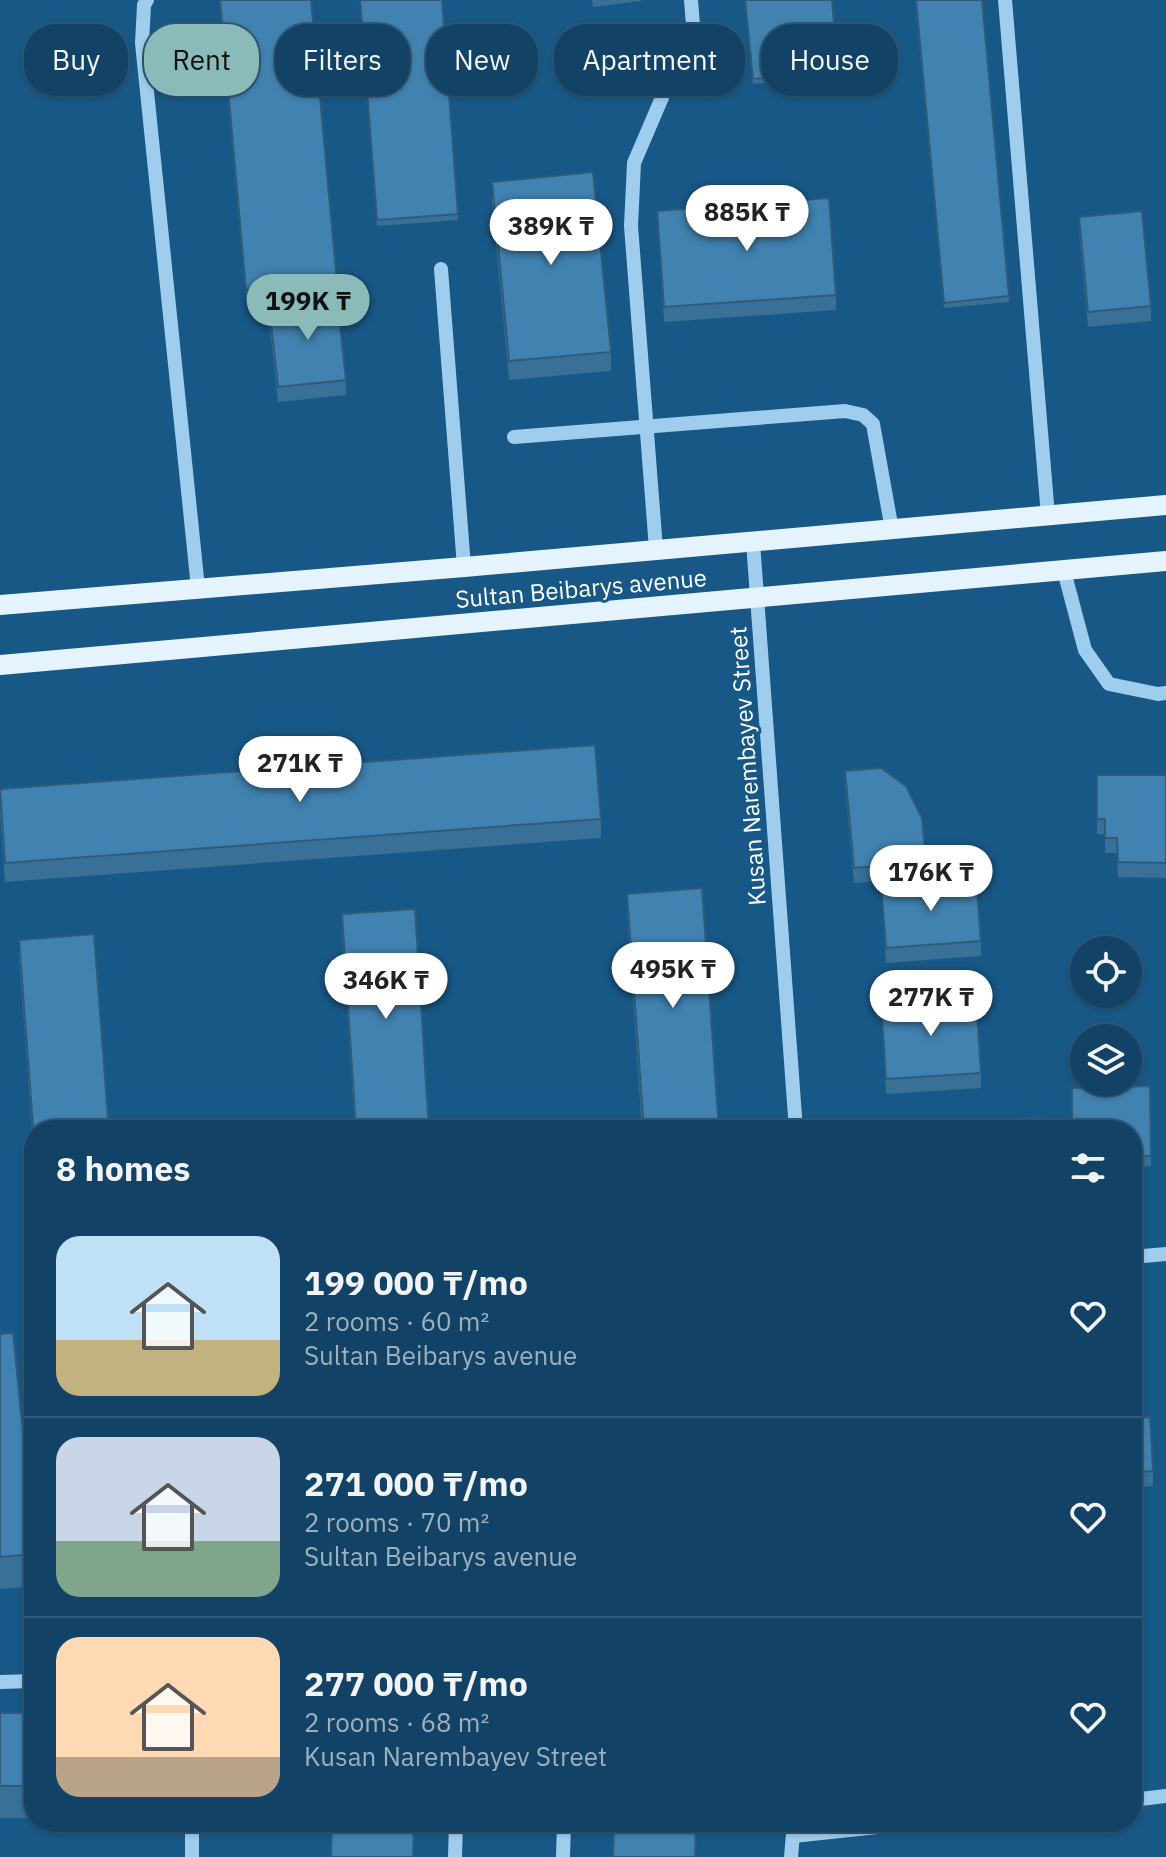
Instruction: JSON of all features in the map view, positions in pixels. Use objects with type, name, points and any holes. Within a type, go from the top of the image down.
[{"type":"main road","name":"Sultan Beibarys avenue","points":[[0,605],[1166,505]]},
{"type":"main road","name":"Sultan Beibarys avenue","points":[[0,665],[1166,561]]},
{"type":"street","points":[[147,0],[144,5],[142,43],[198,588]]},
{"type":"street","points":[[656,549],[631,226],[634,163],[693,25],[691,0]]},
{"type":"street","points":[[1005,0],[1048,516]]},
{"type":"street","points":[[441,269],[464,567]]},
{"type":"street","points":[[514,437],[845,411],[863,415],[873,424],[892,530]]},
{"type":"street","name":"Kusan Narembayev Street","points":[[753,542],[795,1120]]},
{"type":"street","points":[[1064,571],[1085,650],[1109,684],[1166,693]]},
{"type":"street","points":[[1142,1256],[1166,1254]]},
{"type":"street","points":[[0,1682],[24,1681]]},
{"type":"street","points":[[1142,1799],[1166,1796]]},
{"type":"street","points":[[192,1832],[192,1857]]},
{"type":"street","points":[[455,1857],[456,1832]]},
{"type":"street","points":[[563,1857],[564,1832]]},
{"type":"street","points":[[791,1857],[794,1832]]},
{"type":"building","points":[[220,0],[311,0],[313,24],[275,24],[275,96],[320,96],[337,282],[246,290],[229,96],[259,96],[259,24],[222,24]]},
{"type":"building","points":[[360,0],[442,0],[444,24],[426,24],[426,96],[449,96],[458,214],[377,220],[367,96],[410,96],[410,24],[362,24]]},
{"type":"building","points":[[745,0],[832,0],[834,24],[761,24],[761,78],[753,79]]},
{"type":"building","points":[[916,0],[982,0],[1009,296],[944,303]]},
{"type":"building","points":[[593,172],[611,352],[509,361],[492,182]]},
{"type":"building","points":[[829,198],[836,295],[664,307],[657,211]]},
{"type":"building","points":[[1142,211],[1151,306],[1088,312],[1079,217]]},
{"type":"building","points":[[337,298],[346,380],[278,387],[269,305]]},
{"type":"building","points":[[595,745],[601,819],[5,863],[0,789]]},
{"type":"building","points":[[881,768],[906,786],[922,818],[926,862],[854,868],[845,771]]},
{"type":"building","points":[[1097,775],[1166,775],[1166,863],[1118,862],[1117,838],[1105,838],[1105,819],[1097,819]]},
{"type":"building","points":[[976,878],[981,941],[886,948],[881,884]]},
{"type":"building","points":[[702,888],[718,1120],[643,1120],[627,894]]},
{"type":"building","points":[[415,909],[428,1120],[355,1120],[342,914]]},
{"type":"building","points":[[94,934],[108,1120],[32,1120],[19,940]]},
{"type":"building","points":[[976,997],[981,1073],[886,1079],[881,1004]]},
{"type":"building","points":[[1142,1086],[1150,1086],[1151,1156],[1142,1156],[1142,1120],[1072,1120],[1072,1096],[1142,1096]]},
{"type":"building","points":[[1041,1117],[1041,1120],[1000,1120]]},
{"type":"building","points":[[13,1333],[24,1441],[24,1555],[0,1557],[0,1334]]},
{"type":"building","points":[[1142,1417],[1150,1417],[1153,1471],[1142,1472]]},
{"type":"building","points":[[0,1713],[24,1713],[24,1786],[0,1786]]},
{"type":"building","points":[[332,1832],[414,1832],[413,1857],[331,1857]]},
{"type":"building","points":[[614,1832],[696,1832],[695,1857],[613,1857]]}]
